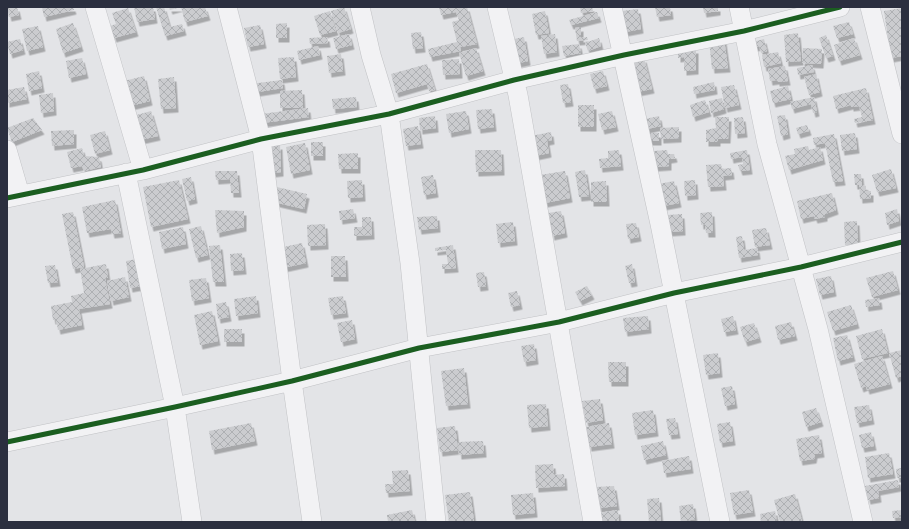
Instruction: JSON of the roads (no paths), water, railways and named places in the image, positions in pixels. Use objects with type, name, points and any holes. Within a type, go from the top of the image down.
[{"type":"street","points":[[95,7],[134,172],[175,407],[192,522]]},
{"type":"street","points":[[227,7],[261,139],[292,381],[312,522]]},
{"type":"street","points":[[360,7],[371,55],[389,114],[410,263],[436,522]]},
{"type":"street","points":[[497,7],[514,80],[593,522]]},
{"type":"street","points":[[612,7],[624,55],[674,293],[720,522]]},
{"type":"street","points":[[739,7],[767,144],[818,329],[863,522]]},
{"type":"street","points":[[7,150],[13,197],[134,172],[261,139],[389,114],[514,80],[624,55],[744,31],[840,7]]},
{"type":"street","points":[[870,7],[902,134]]},
{"type":"street","points":[[7,442],[292,381],[419,348],[558,322],[674,293],[801,267],[902,242]]}]
